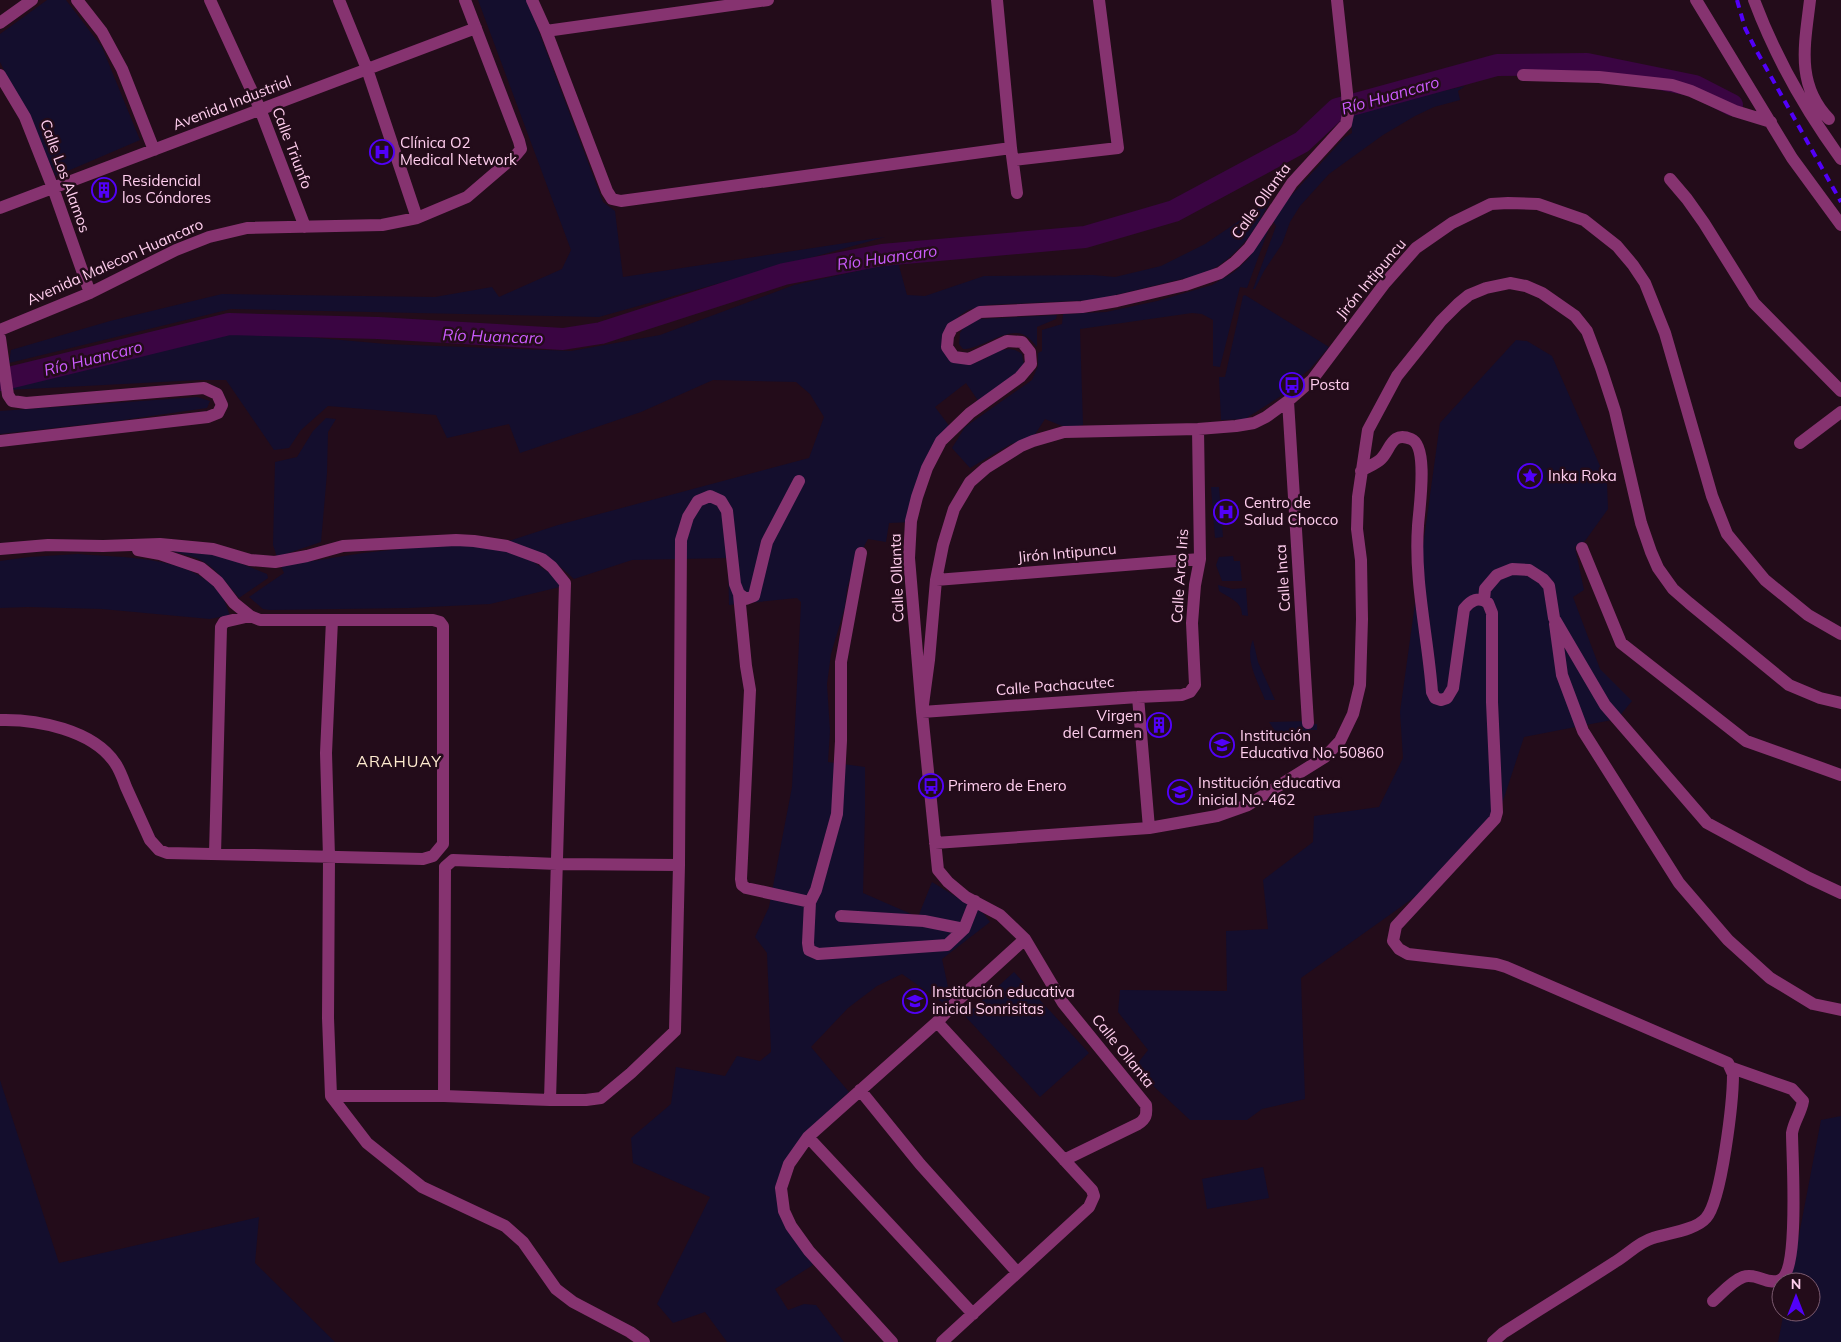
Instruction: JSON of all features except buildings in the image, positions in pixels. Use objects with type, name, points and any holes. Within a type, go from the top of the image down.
[{"type":"street","points":[[0,23],[32,0]]},
{"type":"street","points":[[77,0],[102,32],[122,69],[154,150]]},
{"type":"street","name":"Calle Triunfo","points":[[210,0],[260,110],[305,227]]},
{"type":"street","points":[[339,0],[366,69],[417,218]]},
{"type":"street","points":[[465,0],[476,28]]},
{"type":"street","points":[[532,0],[607,191],[612,199],[621,201],[1012,154],[1118,148],[1099,0]]},
{"type":"street","points":[[546,32],[714,4],[768,0]]},
{"type":"street","points":[[997,0],[1017,193]]},
{"type":"street","name":"Calle Ollanta","points":[[1064,1160],[1138,1124],[1145,1119],[1147,1114],[1146,1105],[1063,1003],[1025,939],[1000,915],[966,897],[948,882],[938,870],[909,558],[911,521],[927,468],[941,441],[970,412],[1020,377],[1030,364],[1030,352],[1022,342],[1008,341],[969,358],[954,357],[947,348],[948,336],[952,328],[980,312],[1082,307],[1118,301],[1185,285],[1220,273],[1235,262],[1250,248],[1292,183],[1346,124],[1348,93],[1337,0]]},
{"type":"street","points":[[1696,0],[1792,158],[1841,225]]},
{"type":"street","points":[[1754,0],[1767,35],[1841,160]]},
{"type":"street","points":[[1810,0],[1804,58],[1805,77],[1819,108],[1835,121]]},
{"type":"street","name":"Avenida Industrial","points":[[0,208],[476,28]]},
{"type":"street","name":"Avenida Malecon Huancaro","points":[[1,337],[176,250],[209,236],[247,228],[382,226],[417,218],[467,197],[521,149],[476,28]]},
{"type":"street","name":"Calle Los Alamos","points":[[0,75],[25,117],[53,188],[90,293]]},
{"type":"street","points":[[1522,75],[1599,77],[1672,85],[1691,90],[1735,111],[1771,122]]},
{"type":"street","points":[[1804,100],[1818,113],[1835,121]]},
{"type":"street","points":[[1670,179],[1704,223],[1754,304],[1841,391]]},
{"type":"street","name":"Jirón Intipuncu","points":[[922,712],[936,580],[943,545],[954,509],[970,482],[1003,456],[1033,441],[1064,432],[1244,426],[1266,417],[1288,402],[1312,380],[1385,283],[1416,248],[1452,223],[1491,204],[1538,204],[1584,220],[1617,246],[1633,265],[1645,283],[1665,334],[1712,496],[1727,534],[1765,580],[1808,615],[1841,634]]},
{"type":"street","points":[[935,843],[1149,828],[1217,816],[1248,805],[1325,757],[1340,741],[1353,714],[1360,685],[1362,619],[1358,497],[1368,430],[1397,376],[1441,321],[1470,295],[1486,288],[1510,283],[1526,286],[1542,293],[1575,316],[1587,331],[1602,368],[1639,514],[1651,552],[1658,568],[1673,589],[1789,685],[1820,698],[1841,703]]},
{"type":"street","points":[[0,441],[208,417],[218,413],[222,405],[217,394],[204,388],[26,403],[12,401],[8,396],[1,337]]},
{"type":"street","name":"Calle Inca","points":[[1288,402],[1308,723]]},
{"type":"street","points":[[1800,443],[1841,412]]},
{"type":"street","name":"Calle Arco Iris","points":[[1190,692],[1195,685],[1192,623],[1195,585],[1200,559],[1198,429]]},
{"type":"street","points":[[1361,471],[1380,460],[1392,441],[1400,437],[1415,441],[1420,448],[1422,464],[1416,547],[1422,612],[1429,651],[1432,692],[1435,698],[1441,700],[1447,698],[1452,688],[1464,609],[1473,600],[1484,600],[1488,602],[1492,613],[1492,702],[1497,812],[1495,820],[1396,926],[1393,942],[1399,949],[1408,954],[1496,964],[1506,967],[1728,1063],[1732,1068],[1792,1089],[1803,1101],[1801,1112],[1794,1123],[1792,1133],[1794,1240],[1787,1272],[1783,1278],[1773,1282],[1752,1276],[1744,1277],[1713,1301]]},
{"type":"street","points":[[739,594],[746,599],[754,596],[767,542],[799,481]]},
{"type":"street","points":[[331,1096],[444,1096],[550,1100],[601,1098],[631,1073],[675,1031],[679,865],[679,553],[680,540],[688,517],[698,501],[710,496],[721,501],[727,511],[750,690],[740,879],[742,885],[746,888],[810,902]]},
{"type":"street","points":[[0,549],[48,545],[160,544],[214,549],[250,560],[275,562],[344,546],[456,540],[507,546],[542,559],[552,567],[565,582],[550,1100]]},
{"type":"street","points":[[0,720],[17,719],[59,728],[81,735],[96,744],[115,763],[150,840],[158,850],[167,853],[423,859],[433,856],[443,844],[443,626],[440,622],[433,620],[260,620],[250,616],[234,602],[211,576],[194,564],[160,554],[103,546]]},
{"type":"street","points":[[1582,548],[1621,643],[1746,742],[1841,775]]},
{"type":"street","points":[[861,553],[840,662],[840,742],[837,814],[816,890],[810,902],[809,950],[818,954],[947,945],[964,929],[975,901]]},
{"type":"street","name":"Jirón Intipuncu","points":[[936,580],[1200,559]]},
{"type":"street","points":[[1484,600],[1485,589],[1497,575],[1512,569],[1529,570],[1543,579],[1549,586],[1562,675],[1583,732],[1679,883],[1728,940],[1770,978],[1812,1004],[1841,1010]]},
{"type":"street","points":[[215,854],[221,627],[224,622],[250,616]]},
{"type":"street","points":[[1554,618],[1605,705],[1707,823],[1809,878],[1841,893]]},
{"type":"street","points":[[332,620],[326,744],[328,1018],[331,1096],[366,1143],[422,1187],[505,1226],[523,1242],[543,1272],[562,1293],[573,1302],[630,1332],[644,1342]]},
{"type":"street","name":"Calle Pachacutec","points":[[922,712],[1182,695],[1190,692]]},
{"type":"street","points":[[1138,697],[1149,828]]},
{"type":"street","points":[[444,1096],[446,867],[453,860],[557,864],[679,865]]},
{"type":"street","points":[[840,916],[924,921],[964,929]]},
{"type":"street","points":[[892,1342],[809,1251],[791,1226],[784,1211],[781,1188],[789,1164],[808,1137],[937,1022],[957,1001],[1025,939]]},
{"type":"street","points":[[937,1022],[1092,1190],[1094,1196],[1089,1206],[942,1342]]},
{"type":"street","points":[[1493,1342],[1503,1333],[1652,1238],[1685,1230],[1706,1219],[1714,1205],[1721,1176],[1733,1083],[1732,1068]]},
{"type":"street","points":[[860,1090],[920,1164],[1017,1272]]},
{"type":"street","points":[[808,1137],[973,1314]]},
{"type":"shaded area","points":[[47,0],[66,0],[102,47],[140,140],[56,176],[0,62],[0,34]]},
{"type":"shaded area","points":[[478,0],[527,0],[603,202],[615,211],[623,277],[885,237],[599,317],[231,309],[9,363],[11,350],[110,321],[222,294],[435,297],[492,287],[499,297],[562,269],[571,250]]},
{"type":"shaded area","points":[[1465,86],[1458,91],[1460,100],[1434,107],[1415,116],[1383,135],[1329,174],[1300,206],[1290,222],[1282,244],[1264,271],[1255,289],[1253,289],[1276,226],[1273,221],[1289,198],[1344,138],[1352,133],[1351,111]]},
{"type":"shaded area","points":[[1270,200],[1265,212],[1243,244],[1225,261],[1203,274],[1095,300],[988,305],[968,310],[959,316],[947,330],[955,363],[975,363],[999,351],[1010,349],[1022,354],[1024,364],[1020,371],[979,402],[966,383],[935,407],[950,427],[936,440],[913,522],[889,523],[886,542],[868,539],[851,575],[845,607],[831,654],[827,684],[830,731],[828,762],[865,767],[863,893],[918,917],[932,882],[983,913],[990,922],[942,959],[953,1010],[902,974],[877,986],[848,1008],[811,1047],[849,1092],[820,1119],[784,1185],[790,1227],[813,1265],[775,1289],[788,1310],[804,1304],[816,1305],[844,1342],[727,1342],[705,1312],[673,1323],[657,1304],[710,1197],[633,1163],[631,1138],[671,1104],[676,1067],[725,1076],[737,1056],[760,1061],[771,1052],[767,953],[755,937],[769,907],[792,787],[801,602],[797,598],[729,605],[728,558],[632,560],[574,579],[550,558],[506,542],[558,525],[809,458],[824,417],[810,394],[796,382],[713,380],[641,412],[520,453],[509,424],[447,438],[436,415],[328,406],[301,430],[289,448],[274,450],[226,380],[8,390],[7,384],[221,334],[252,332],[386,344],[571,351],[660,335],[794,285],[898,262],[907,295],[925,296],[984,276],[1093,275],[1115,277],[1161,266],[1205,244]]},
{"type":"shaded area","points":[[1269,228],[1247,288],[1240,287],[1220,367],[1213,366],[1213,320],[1202,314],[1192,313],[1080,329],[1083,425],[1067,428],[1045,419],[1032,439],[1011,444],[970,468],[952,448],[965,427],[1032,380],[1038,366],[1038,353],[1042,351],[1042,330],[1062,324],[1063,314],[1106,312],[1157,301],[1212,285],[1234,272],[1247,260]]},
{"type":"shaded area","points":[[1245,295],[1329,347],[1310,369],[1280,394],[1281,396],[1245,419],[1221,420],[1219,377],[1225,377],[1243,296]]},
{"type":"shaded area","points":[[1057,315],[1056,319],[1037,327],[1037,347],[1027,337],[1015,333],[1001,336],[970,348],[963,349],[959,344],[960,333],[964,327],[978,319]]},
{"type":"shaded area","points":[[1516,340],[1527,341],[1552,356],[1607,482],[1608,509],[1585,541],[1575,547],[1584,590],[1573,597],[1600,669],[1632,701],[1617,719],[1524,737],[1501,807],[1419,894],[1301,978],[1305,1099],[1262,1109],[1247,1120],[1190,1120],[1134,1068],[1148,1050],[1118,1012],[1120,990],[1227,991],[1226,931],[1268,929],[1263,880],[1313,842],[1314,816],[1379,807],[1403,758],[1400,712],[1440,423]]},
{"type":"shaded area","points":[[197,397],[210,401],[207,408],[109,422],[0,434],[0,411]]},
{"type":"shaded area","points":[[326,418],[336,419],[328,432],[327,473],[321,542],[277,557],[273,545],[275,462],[297,457],[313,431]]},
{"type":"shaded area","points":[[1211,487],[1219,487],[1223,537],[1215,538]]},
{"type":"shaded area","points":[[456,543],[506,551],[528,558],[560,580],[564,586],[490,604],[409,608],[270,610],[263,609],[249,597],[284,573],[281,566],[363,553]]},
{"type":"shaded area","points":[[160,545],[213,552],[267,574],[268,578],[239,598],[209,565],[196,558]]},
{"type":"shaded area","points":[[78,554],[153,560],[189,571],[205,579],[219,591],[230,615],[210,619],[102,609],[0,608],[0,561]]},
{"type":"shaded area","points":[[1233,556],[1234,561],[1240,561],[1242,581],[1222,581],[1216,565],[1219,557]]},
{"type":"shaded area","points":[[1218,585],[1232,589],[1246,588],[1248,616],[1242,615],[1240,606],[1219,591]]},
{"type":"shaded area","points":[[1253,640],[1258,662],[1275,700],[1265,700],[1256,678],[1250,655]]},
{"type":"shaded area","points":[[1308,721],[1308,724],[1317,724],[1317,730],[1307,730],[1308,741],[1282,741],[1269,722]]},
{"type":"shaded area","points":[[1014,972],[1089,1053],[1040,1097],[965,1016]]},
{"type":"shaded area","points":[[0,1080],[59,1263],[259,1217],[255,1263],[335,1342],[0,1342]]},
{"type":"shaded area","points":[[1841,1116],[1841,1342],[1778,1342],[1782,1322],[1821,1322],[1821,1272],[1792,1272],[1821,1120]]},
{"type":"shaded area","points":[[1263,1167],[1269,1198],[1207,1209],[1202,1179]]},
{"type":"waterway","name":"Río Huancaro","points":[[0,380],[229,324],[378,328],[563,339],[601,333],[784,274],[882,255],[1085,237],[1174,211],[1302,142],[1337,109],[1497,65],[1587,64],[1695,86],[1732,105]]},
{"type":"railway","points":[[1737,0],[1745,28],[1755,48],[1841,202]]},
{"type":"place","name":"Clínica O2 Medical Network","points":[[382,152]]},
{"type":"place","name":"Residencial los Cóndores","points":[[104,190]]},
{"type":"place","name":"Posta","points":[[1292,385]]},
{"type":"place","name":"Inka Roka","points":[[1530,476]]},
{"type":"place","name":"Centro de Salud Chocco","points":[[1226,512]]},
{"type":"place","name":"Virgen del Carmen","points":[[1159,725]]},
{"type":"place","name":"Institución Educativa No. 50860","points":[[1222,745]]},
{"type":"place","name":"Primero de Enero","points":[[931,786]]},
{"type":"place","name":"Institución educativa inicial No. 462","points":[[1180,792]]},
{"type":"place","name":"Institución educativa inicial Sonrisitas","points":[[915,1001]]},
{"type":"district","name":"ARAHUAY","points":[[399,761]]}]
